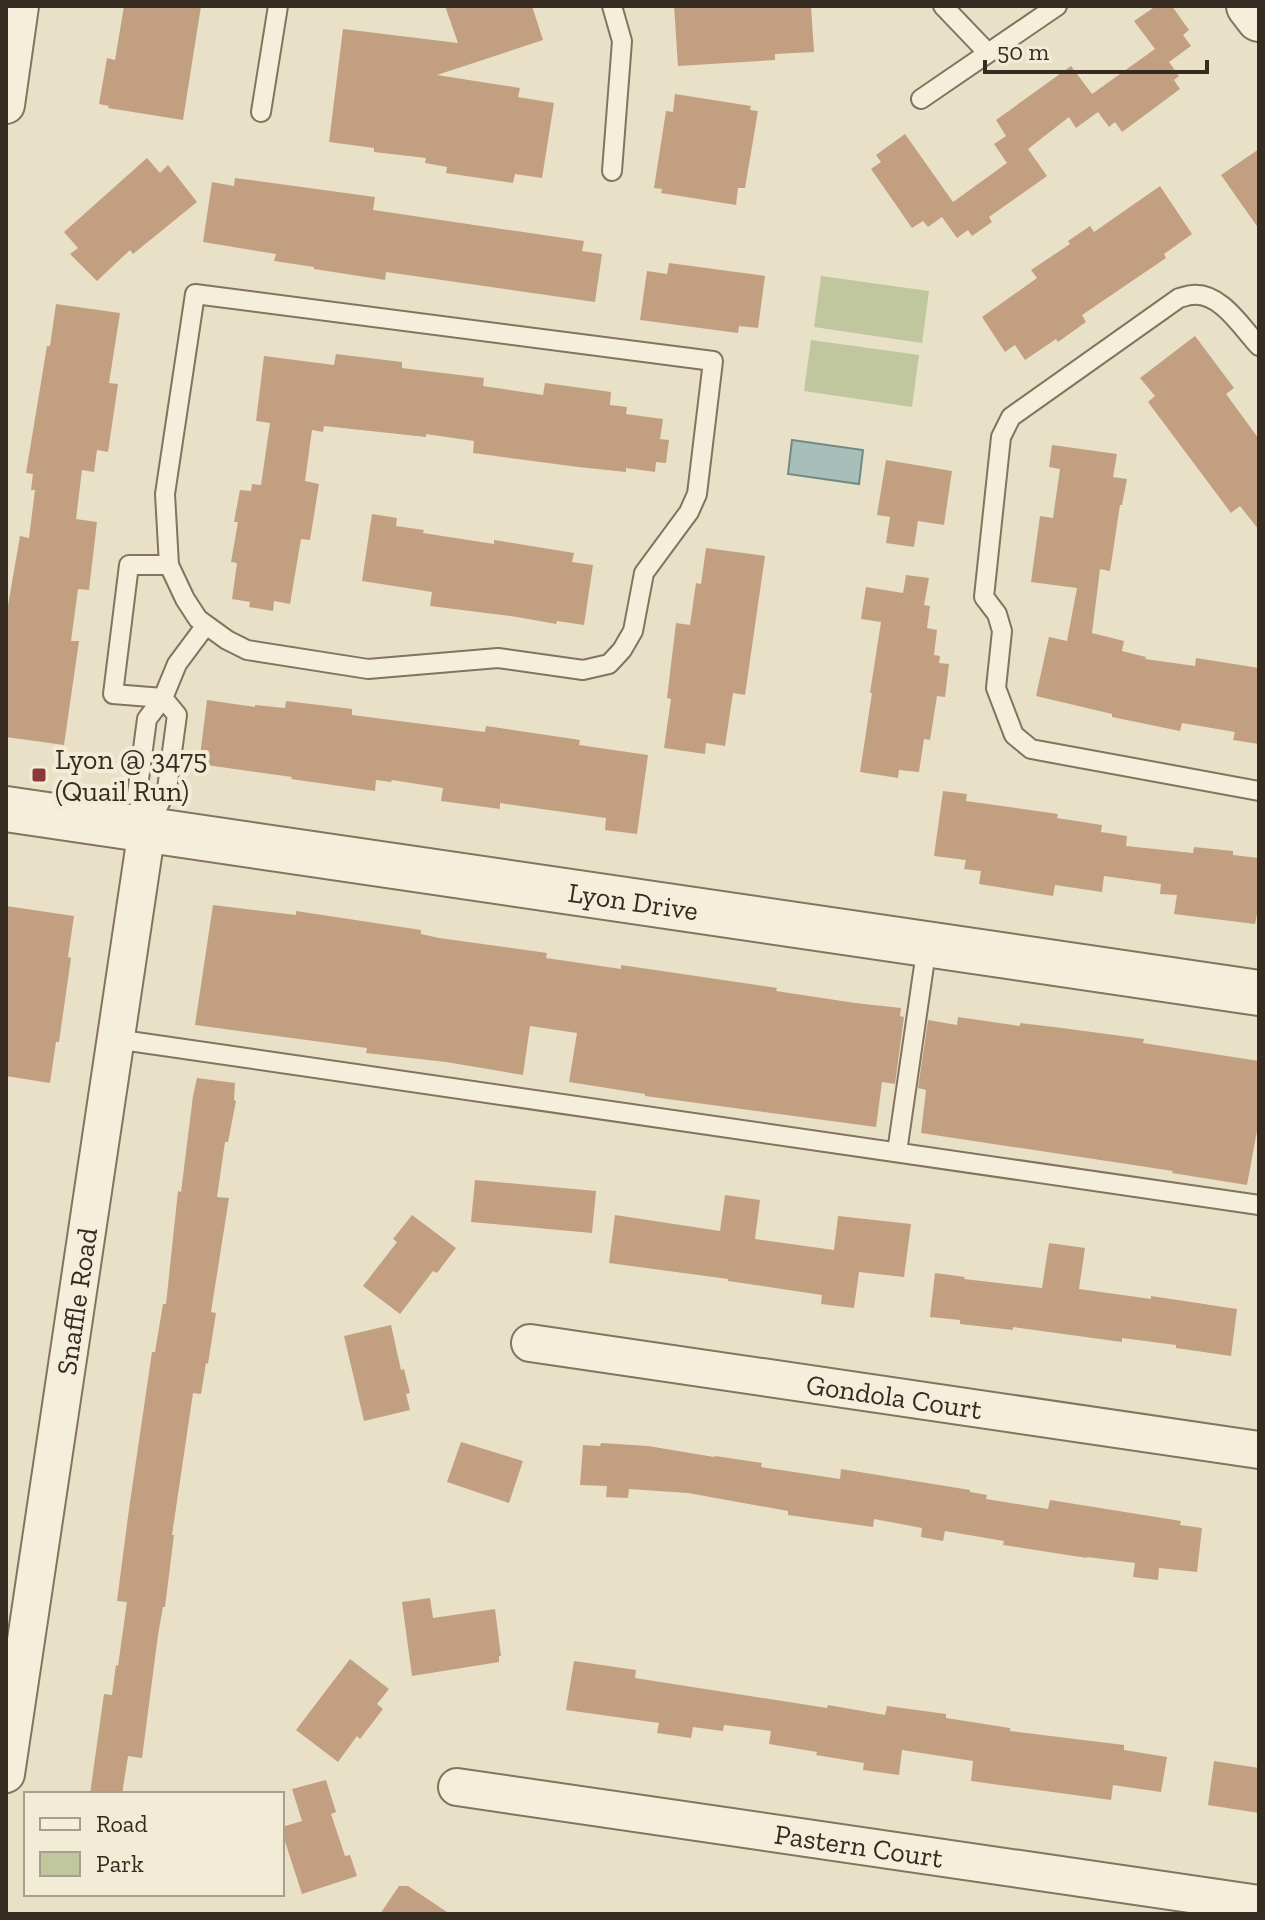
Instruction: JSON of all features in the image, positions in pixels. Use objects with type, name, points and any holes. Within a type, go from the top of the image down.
[{"type":"street","points":[[6,105],[20,6]]},
{"type":"street","points":[[1249,6],[1259,19]]},
{"type":"street","name":"Lyon Drive","points":[[6,809],[1259,993]]},
{"type":"street","name":"Snaffle Road","points":[[6,1774],[147,829]]},
{"type":"street","name":"Gondola Court","points":[[530,1343],[1259,1450]]},
{"type":"street","name":"Pastern Court","points":[[457,1787],[1259,1904]]},
{"type":"lane","points":[[261,112],[278,6]]},
{"type":"lane","points":[[612,6],[622,41],[612,171]]},
{"type":"lane","points":[[943,6],[988,53]]},
{"type":"lane","points":[[921,99],[1057,6]]},
{"type":"lane","points":[[195,294],[713,361],[697,494],[689,512],[644,573],[633,631],[609,664],[583,670],[498,658],[368,669],[247,650],[206,625],[198,619],[185,599],[169,565],[165,494],[195,294]]},
{"type":"lane","points":[[1259,346],[1222,305],[1209,297],[1194,294],[1179,298],[1011,417],[1001,437],[984,597],[997,614],[1002,631],[996,688],[1014,735],[1031,749],[1259,791]]},
{"type":"lane","points":[[147,829],[167,789],[177,715],[163,698],[113,694],[129,565],[169,565]]},
{"type":"lane","points":[[147,829],[137,794],[147,719],[163,698],[177,664],[206,625]]},
{"type":"lane","points":[[897,1152],[927,945]]},
{"type":"lane","points":[[115,1039],[1259,1205]]},
{"type":"green space","points":[[821,276],[929,291],[922,343],[814,327]]},
{"type":"green space","points":[[811,340],[919,355],[912,407],[804,391]]},
{"type":"water","points":[[792,440],[863,450],[859,484],[788,474]]},
{"type":"building","points":[[124,6],[201,6],[183,120],[99,104],[107,58],[115,60]]},
{"type":"building","points":[[445,6],[532,6],[543,40],[437,75],[520,88],[518,97],[554,103],[542,178],[515,174],[513,183],[446,173],[447,167],[425,163],[426,158],[374,152],[374,148],[329,142],[343,29],[458,43]]},
{"type":"building","points":[[674,6],[811,6],[814,52],[775,54],[775,60],[678,66]]},
{"type":"building","points":[[1156,6],[1172,6],[1189,30],[1183,35],[1191,46],[1169,62],[1179,76],[1174,80],[1180,89],[1122,132],[1115,122],[1109,127],[1098,112],[1076,128],[1069,117],[1028,149],[1047,176],[989,217],[992,222],[972,236],[968,230],[957,238],[942,217],[928,227],[923,221],[912,228],[871,169],[881,162],[876,155],[905,134],[953,202],[1007,163],[994,144],[1006,136],[996,120],[1071,66],[1092,94],[1155,49],[1134,21]]},
{"type":"building","points":[[675,94],[751,106],[750,110],[758,111],[745,188],[738,188],[736,205],[661,193],[662,189],[654,188],[666,111],[673,112]]},
{"type":"building","points":[[1259,149],[1259,229],[1221,175]]},
{"type":"building","points":[[147,158],[160,173],[168,165],[197,202],[133,254],[130,250],[97,281],[70,254],[78,248],[64,232]]},
{"type":"building","points":[[235,178],[375,197],[373,210],[584,241],[582,251],[602,254],[595,302],[386,272],[385,280],[274,261],[276,254],[203,242],[212,182],[234,186]]},
{"type":"building","points":[[1160,186],[1192,234],[1164,254],[1166,258],[1082,315],[1086,322],[1058,342],[1056,339],[1025,360],[1015,345],[1005,352],[982,317],[1037,278],[1031,270],[1070,244],[1068,241],[1090,226],[1094,232]]},
{"type":"building","points":[[669,263],[765,276],[758,328],[739,326],[738,333],[640,320],[647,271],[667,274]]},
{"type":"building","points":[[56,304],[120,313],[109,383],[118,384],[108,452],[97,450],[94,472],[82,470],[76,519],[97,522],[89,590],[78,589],[71,641],[79,641],[64,745],[6,737],[6,617],[20,536],[29,538],[35,490],[31,490],[33,474],[26,473]]},
{"type":"building","points":[[1195,336],[1234,388],[1226,394],[1259,439],[1259,530],[1240,506],[1231,513],[1148,402],[1155,396],[1140,378]]},
{"type":"building","points":[[336,354],[402,362],[402,368],[484,378],[483,386],[543,395],[545,383],[611,392],[610,405],[627,407],[626,414],[663,419],[660,439],[669,440],[666,463],[656,462],[655,472],[626,468],[626,472],[473,453],[474,441],[426,434],[426,437],[324,426],[323,432],[312,430],[305,481],[319,484],[310,540],[301,539],[290,604],[274,601],[273,611],[249,607],[250,602],[232,599],[237,563],[231,562],[240,490],[251,491],[252,484],[261,485],[270,423],[256,421],[264,356],[334,365]]},
{"type":"building","points":[[1052,445],[1117,454],[1113,477],[1127,479],[1110,571],[1100,569],[1092,633],[1124,641],[1122,651],[1145,659],[1195,666],[1196,658],[1259,668],[1259,744],[1233,740],[1235,732],[1182,723],[1180,731],[1112,717],[1112,714],[1036,696],[1049,637],[1067,641],[1077,588],[1031,582],[1040,516],[1053,518],[1060,469],[1049,467]]},
{"type":"building","points":[[886,460],[952,471],[944,525],[918,521],[914,547],[886,543],[890,517],[877,515]]},
{"type":"building","points":[[372,514],[397,518],[396,526],[424,530],[423,533],[574,553],[572,562],[593,565],[584,625],[557,621],[556,624],[430,606],[432,592],[362,581]]},
{"type":"building","points":[[706,548],[765,556],[745,695],[733,693],[725,746],[706,743],[705,754],[664,748],[676,623],[690,625],[696,583],[701,584]]},
{"type":"building","points":[[906,575],[929,578],[924,605],[930,606],[927,628],[937,630],[934,655],[940,656],[939,663],[949,664],[945,697],[937,696],[930,740],[924,739],[919,772],[899,770],[898,778],[860,772],[881,622],[861,619],[866,587],[903,593]]},
{"type":"building","points":[[207,700],[255,707],[285,708],[286,701],[352,709],[352,715],[485,732],[486,726],[580,740],[579,745],[648,755],[637,834],[605,830],[606,818],[500,803],[500,809],[441,801],[443,788],[376,780],[375,791],[199,764]]},
{"type":"building","points":[[943,791],[967,794],[966,801],[1058,814],[1057,818],[1102,825],[1101,832],[1127,836],[1126,846],[1193,853],[1194,847],[1233,851],[1233,855],[1259,858],[1259,914],[1255,924],[1174,914],[1177,895],[1160,894],[1161,884],[1104,876],[1102,892],[1055,885],[1053,896],[979,884],[981,871],[964,869],[966,860],[934,856]]},
{"type":"building","points":[[213,905],[296,915],[296,911],[421,930],[421,934],[439,938],[547,953],[546,958],[621,969],[621,965],[901,1008],[900,1016],[904,1017],[895,1084],[882,1082],[876,1127],[645,1096],[569,1082],[577,1033],[530,1026],[523,1075],[366,1053],[367,1048],[195,1025]]},
{"type":"building","points":[[6,906],[74,916],[59,1042],[56,1042],[50,1083],[6,1076]]},
{"type":"building","points":[[958,1017],[1144,1039],[1143,1043],[1259,1061],[1259,1120],[1247,1185],[921,1133],[926,1090],[918,1088],[928,1020],[957,1025]]},
{"type":"building","points":[[197,1078],[235,1083],[236,1101],[228,1142],[225,1142],[217,1197],[229,1198],[211,1312],[216,1313],[201,1394],[193,1393],[142,1758],[128,1756],[122,1792],[90,1792],[104,1694],[112,1695],[118,1666],[127,1602],[117,1601],[129,1509],[152,1352],[155,1352],[163,1304],[166,1304],[178,1191],[181,1192]]},
{"type":"building","points":[[475,1180],[596,1191],[592,1233],[471,1222]]},
{"type":"building","points":[[725,1195],[760,1200],[755,1239],[834,1250],[838,1216],[911,1224],[904,1277],[859,1272],[854,1308],[821,1304],[822,1295],[609,1263],[615,1215],[720,1231]]},
{"type":"building","points":[[412,1215],[456,1248],[437,1273],[433,1271],[400,1314],[363,1286],[397,1242],[393,1239]]},
{"type":"building","points":[[1049,1243],[1085,1248],[1079,1289],[1237,1309],[1231,1356],[1122,1338],[1122,1342],[1013,1327],[1013,1330],[960,1324],[960,1320],[930,1317],[935,1273],[1042,1288]]},
{"type":"building","points":[[391,1325],[401,1370],[404,1369],[410,1393],[406,1394],[410,1410],[364,1421],[344,1336]]},
{"type":"building","points":[[461,1442],[523,1461],[509,1503],[447,1482]]},
{"type":"building","points":[[601,1443],[648,1446],[762,1463],[761,1467],[840,1479],[841,1469],[970,1490],[987,1495],[986,1499],[1048,1509],[1050,1500],[1181,1521],[1180,1525],[1202,1528],[1197,1572],[1159,1568],[1158,1580],[1133,1577],[1135,1563],[1003,1545],[1004,1541],[945,1531],[943,1541],[921,1537],[922,1528],[874,1519],[873,1527],[788,1515],[788,1511],[688,1493],[629,1489],[628,1498],[606,1497],[607,1486],[580,1485],[583,1445],[600,1446]]},
{"type":"building","points":[[430,1598],[433,1618],[495,1609],[501,1656],[499,1662],[412,1676],[402,1602]]},
{"type":"building","points":[[350,1659],[389,1689],[377,1704],[383,1709],[338,1762],[296,1730]]},
{"type":"building","points":[[574,1661],[636,1670],[635,1678],[827,1708],[828,1705],[885,1715],[887,1706],[946,1714],[946,1718],[1010,1728],[1010,1731],[1124,1745],[1124,1750],[1167,1757],[1161,1792],[1113,1785],[1111,1800],[971,1781],[973,1761],[902,1750],[899,1775],[863,1770],[864,1763],[769,1744],[771,1731],[724,1725],[723,1731],[693,1727],[691,1738],[657,1733],[659,1723],[566,1710]]},
{"type":"building","points":[[1214,1761],[1259,1768],[1259,1813],[1208,1805]]},
{"type":"building","points":[[326,1780],[336,1812],[331,1814],[345,1856],[350,1855],[357,1876],[302,1894],[284,1838],[284,1826],[302,1821],[292,1789]]},
{"type":"building","points":[[399,1886],[408,1886],[450,1914],[380,1914]]},
{"type":"place","name":"Lyon @ 3475 (Quail Run)","points":[[39,775]]}]
